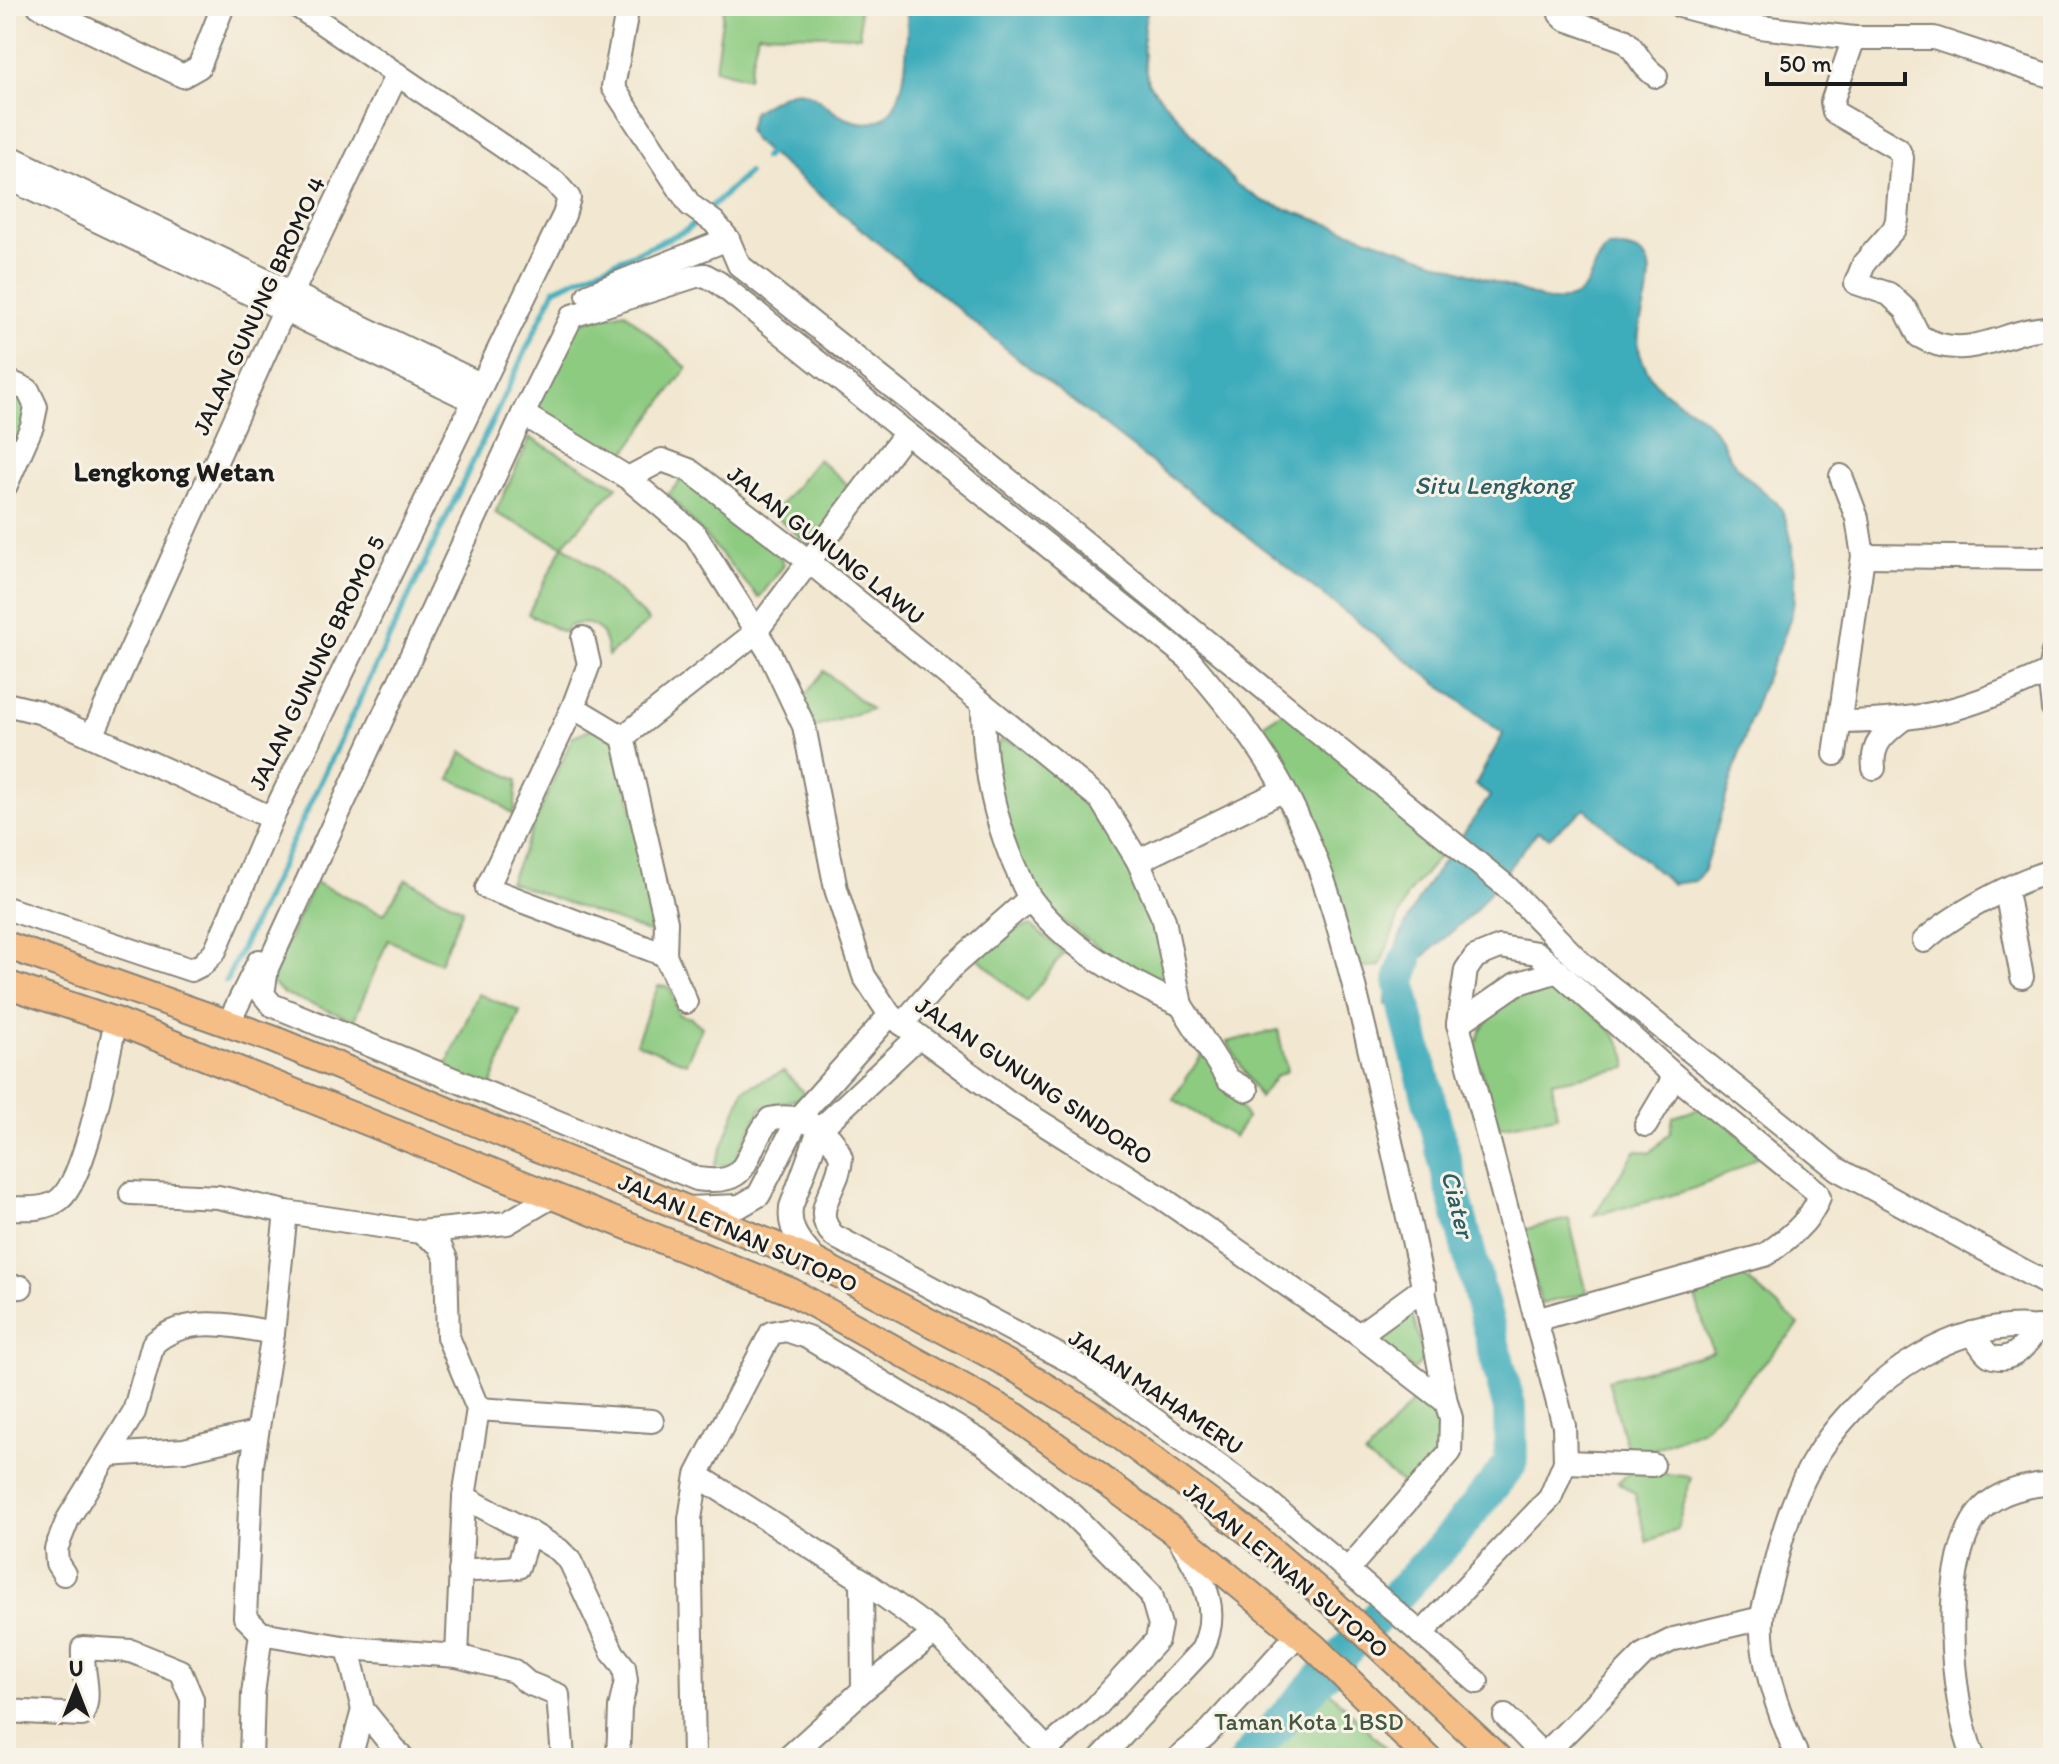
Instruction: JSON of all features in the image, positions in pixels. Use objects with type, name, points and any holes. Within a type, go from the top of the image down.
[{"type":"main road","name":"JALAN LETNAN SUTOPO","points":[[6,945],[228,1024],[818,1263],[1008,1364],[1098,1419],[1254,1536],[1336,1606],[1498,1758]]},
{"type":"main road","name":"JALAN LETNAN SUTOPO","points":[[6,984],[116,1021],[537,1198],[792,1292],[1015,1416],[1175,1532],[1306,1640],[1428,1758]]},
{"type":"street","points":[[39,6],[183,76],[199,67],[223,6]]},
{"type":"street","points":[[297,6],[397,74]]},
{"type":"street","points":[[628,6],[613,87],[690,205],[721,230],[739,265],[973,451],[1506,886],[1580,962],[1837,1169],[2053,1287]]},
{"type":"street","points":[[1561,6],[1560,14],[1565,19],[1624,40],[1642,67],[1656,76]]},
{"type":"street","points":[[1680,6],[1728,21],[1854,38],[1934,38],[2053,77]]},
{"type":"street","points":[[1854,38],[1832,102],[1834,112],[1898,149],[1902,158],[1900,201],[1894,229],[1864,263],[1856,283],[1889,294],[1906,310],[1919,336],[1943,346],[1985,346],[2041,327],[2053,328]]},
{"type":"street","name":"JALAN GUNUNG BROMO 4","points":[[92,736],[288,302],[397,74]]},
{"type":"street","name":"JALAN GUNUNG BROMO 5","points":[[6,908],[186,968],[203,964],[215,951],[272,818],[564,215],[569,198],[555,182],[397,74]]},
{"type":"street","points":[[6,155],[288,302]]},
{"type":"street","points":[[6,177],[288,302],[476,392]]},
{"type":"street","points":[[228,1024],[555,317],[563,305],[721,230]]},
{"type":"street","points":[[819,1130],[799,1117],[770,1119],[738,1175],[722,1182],[697,1179],[272,1005],[263,994],[267,968],[523,414],[572,316],[705,275],[1188,658],[1250,733],[1284,790],[1323,876],[1362,1020],[1425,1287],[1451,1418],[1450,1452],[1349,1568]]},
{"type":"street","points":[[6,380],[28,390],[36,407],[32,426],[6,485]]},
{"type":"street","name":"JALAN GUNUNG SINDORO","points":[[523,414],[628,478],[695,534],[769,652],[804,726],[836,889],[864,976],[903,1026],[1010,1103],[1162,1198],[1359,1335],[1446,1402]]},
{"type":"street","points":[[623,737],[755,633],[807,560],[905,434]]},
{"type":"street","name":"JALAN GUNUNG LAWU","points":[[628,478],[662,460],[689,470],[807,560],[1100,799],[1138,861],[1166,926],[1181,1005],[1228,1079],[1247,1090]]},
{"type":"street","points":[[1835,754],[1863,556],[1857,518],[1841,476]]},
{"type":"street","points":[[1863,556],[2053,558]]},
{"type":"street","points":[[583,638],[589,664],[573,707],[480,895],[665,955]]},
{"type":"street","points":[[1841,722],[1903,719],[1957,711],[2051,662],[2053,709]]},
{"type":"street","points":[[6,704],[39,712],[272,818]]},
{"type":"street","points":[[983,704],[983,748],[998,827],[1030,898],[1080,948],[1154,993],[1181,1005]]},
{"type":"street","points":[[573,707],[623,737],[666,922],[665,955],[686,1002]]},
{"type":"street","points":[[1874,768],[1872,755],[1879,739],[1903,719]]},
{"type":"street","points":[[1138,861],[1284,790]]},
{"type":"street","points":[[1924,941],[1939,927],[2021,880],[2053,871]]},
{"type":"street","points":[[2006,891],[2022,977]]},
{"type":"street","points":[[818,1263],[792,1232],[790,1220],[791,1207],[819,1130],[954,965],[1030,898]]},
{"type":"street","points":[[1421,1634],[1550,1498],[1565,1462],[1564,1426],[1536,1320],[1458,1024],[1466,970],[1475,957],[1500,947],[1537,953],[1675,1076],[1817,1192],[1819,1199],[1814,1210],[1791,1236],[1765,1255],[1536,1320]]},
{"type":"street","points":[[1458,1024],[1516,984],[1558,971]]},
{"type":"street","points":[[6,1208],[36,1208],[55,1202],[68,1190],[90,1129],[116,1021]]},
{"type":"street","points":[[686,1208],[750,1203],[759,1195],[799,1117],[903,1026]]},
{"type":"street","points":[[1646,1125],[1675,1076]]},
{"type":"street","name":"JALAN MAHAMERU","points":[[819,1130],[831,1138],[841,1158],[822,1215],[823,1225],[834,1236],[1081,1367],[1265,1499],[1349,1568],[1477,1682]]},
{"type":"street","points":[[131,1193],[210,1196],[286,1212],[420,1232],[507,1223],[537,1198]]},
{"type":"street","points":[[286,1212],[273,1333],[256,1433],[245,1617],[261,1633],[348,1648],[457,1656],[514,1671],[528,1683],[558,1695],[563,1758]]},
{"type":"street","points":[[420,1232],[443,1251],[448,1337],[478,1409],[464,1497],[457,1656]]},
{"type":"street","points":[[1359,1335],[1425,1287]]},
{"type":"street","points":[[64,1574],[57,1563],[56,1549],[68,1519],[134,1412],[153,1344],[180,1327],[228,1324],[273,1333]]},
{"type":"street","points":[[1798,1758],[1767,1661],[1762,1618],[1779,1546],[1796,1497],[1819,1453],[1867,1397],[1912,1360],[1972,1333],[2046,1328]]},
{"type":"street","points":[[694,1758],[690,1519],[697,1475],[771,1333],[786,1330],[807,1337],[983,1443],[1073,1515],[1151,1594],[1160,1625],[1157,1640],[1050,1754],[935,1633],[862,1580],[697,1475]]},
{"type":"street","points":[[478,1409],[652,1421]]},
{"type":"street","points":[[108,1455],[184,1450],[256,1433]]},
{"type":"street","points":[[1565,1462],[1653,1465]]},
{"type":"street","points":[[1974,1758],[1957,1702],[1955,1675],[1955,1587],[1962,1548],[1975,1516],[1986,1504],[2017,1490],[2053,1483]]},
{"type":"street","points":[[464,1497],[559,1550],[570,1561],[613,1653],[624,1667],[626,1681],[620,1708],[618,1758]]},
{"type":"street","points":[[460,1571],[518,1567],[529,1532]]},
{"type":"street","points":[[1106,1756],[1202,1650],[1211,1632],[1212,1612],[1206,1589],[1175,1532]]},
{"type":"street","points":[[862,1580],[863,1690]]},
{"type":"street","points":[[1505,1716],[1545,1756],[1644,1654],[1660,1644],[1762,1618]]},
{"type":"street","points":[[251,1758],[253,1694],[261,1633]]},
{"type":"street","points":[[788,1758],[863,1690],[935,1633]]},
{"type":"street","points":[[1178,1758],[1306,1640]]},
{"type":"street","points":[[6,1711],[82,1715],[87,1705],[81,1666],[83,1648],[131,1651],[180,1671],[192,1699],[191,1758]]},
{"type":"street","points":[[348,1648],[363,1710],[402,1758]]},
{"type":"street","points":[[350,1758],[363,1710]]},
{"type":"green space","points":[[724,6],[859,6],[860,36],[758,33],[748,78],[715,69]]},
{"type":"green space","points":[[625,312],[687,368],[619,461],[535,409],[578,322]]},
{"type":"green space","points":[[6,380],[36,407],[6,479]]},
{"type":"green space","points":[[530,438],[617,486],[563,545],[593,567],[649,621],[608,656],[601,633],[592,625],[568,626],[565,633],[528,614],[563,546],[495,513]]},
{"type":"green space","points":[[818,459],[855,491],[811,546],[773,514]]},
{"type":"green space","points":[[680,481],[688,481],[777,549],[784,565],[759,598],[668,494]]},
{"type":"green space","points":[[824,671],[871,709],[810,729],[800,702]]},
{"type":"green space","points":[[1290,707],[1447,847],[1407,895],[1380,966],[1349,969],[1283,787],[1250,733]]},
{"type":"green space","points":[[596,727],[618,743],[658,924],[656,935],[509,882],[573,736]]},
{"type":"green space","points":[[1001,739],[1017,744],[1100,799],[1138,861],[1170,970],[1164,980],[1150,984],[1030,898],[998,827],[994,753]]},
{"type":"green space","points":[[462,752],[517,780],[514,815],[487,794],[450,779]]},
{"type":"green space","points":[[406,879],[463,909],[440,963],[388,940],[354,1020],[284,994],[270,981],[314,882],[384,914]]},
{"type":"green space","points":[[1031,925],[1064,953],[1026,1002],[976,956],[1013,930]]},
{"type":"green space","points":[[658,986],[670,987],[679,1015],[691,1018],[702,1027],[686,1063],[636,1043]]},
{"type":"green space","points":[[1545,986],[1584,1007],[1610,1030],[1626,1055],[1627,1068],[1552,1082],[1557,1116],[1499,1127],[1474,1049],[1481,1029],[1498,1008],[1518,991]]},
{"type":"green space","points":[[478,994],[520,1011],[490,1088],[444,1071]]},
{"type":"green space","points":[[1278,1030],[1287,1071],[1276,1076],[1260,1098],[1227,1042]]},
{"type":"green space","points":[[1205,1050],[1247,1118],[1234,1137],[1173,1099]]},
{"type":"green space","points":[[784,1071],[804,1093],[797,1099],[761,1108],[733,1165],[715,1165],[744,1089]]},
{"type":"green space","points":[[1705,1107],[1763,1153],[1744,1166],[1703,1185],[1594,1215],[1636,1150],[1650,1153],[1670,1133],[1673,1117]]},
{"type":"green space","points":[[1569,1219],[1587,1293],[1541,1304],[1522,1230]]},
{"type":"green space","points":[[1740,1273],[1799,1325],[1703,1429],[1630,1459],[1608,1380],[1713,1352],[1691,1285]]},
{"type":"green space","points":[[1408,1297],[1424,1358],[1414,1370],[1368,1335]]},
{"type":"green space","points":[[1418,1395],[1438,1422],[1440,1443],[1428,1463],[1406,1486],[1365,1456]]},
{"type":"green space","points":[[1633,1470],[1691,1477],[1677,1529],[1647,1542],[1635,1494],[1618,1482]]},
{"type":"green space","name":"Taman Kota 1 BSD","points":[[1309,1671],[1396,1758],[1228,1758]]},
{"type":"water","name":"Situ Lengkong","points":[[907,6],[1149,6],[1143,44],[1148,83],[1236,184],[1263,201],[1549,301],[1564,300],[1581,292],[1607,248],[1631,250],[1644,257],[1649,270],[1649,285],[1638,338],[1646,369],[1663,390],[1714,429],[1737,466],[1776,502],[1790,534],[1794,564],[1792,613],[1758,697],[1704,870],[1695,881],[1672,884],[1585,809],[1549,837],[1538,831],[1474,912],[1415,964],[1410,985],[1415,1002],[1386,1005],[1388,976],[1407,921],[1438,869],[1490,796],[1475,785],[1503,734],[1032,370],[753,140],[748,130],[753,112],[792,92],[812,95],[841,116],[865,123],[882,119],[894,107],[901,89],[907,45]]},
{"type":"waterway","points":[[764,158],[769,153]]},
{"type":"waterway","points":[[708,210],[748,173]]},
{"type":"waterway","points":[[226,981],[555,289],[687,230],[700,218]]},
{"type":"waterway","name":"Ciater","points":[[1247,1758],[1451,1537],[1511,1463],[1510,1409],[1407,1016],[1400,981],[1406,960]]},
{"type":"district","name":"Lengkong Wetan","points":[[174,471]]}]
